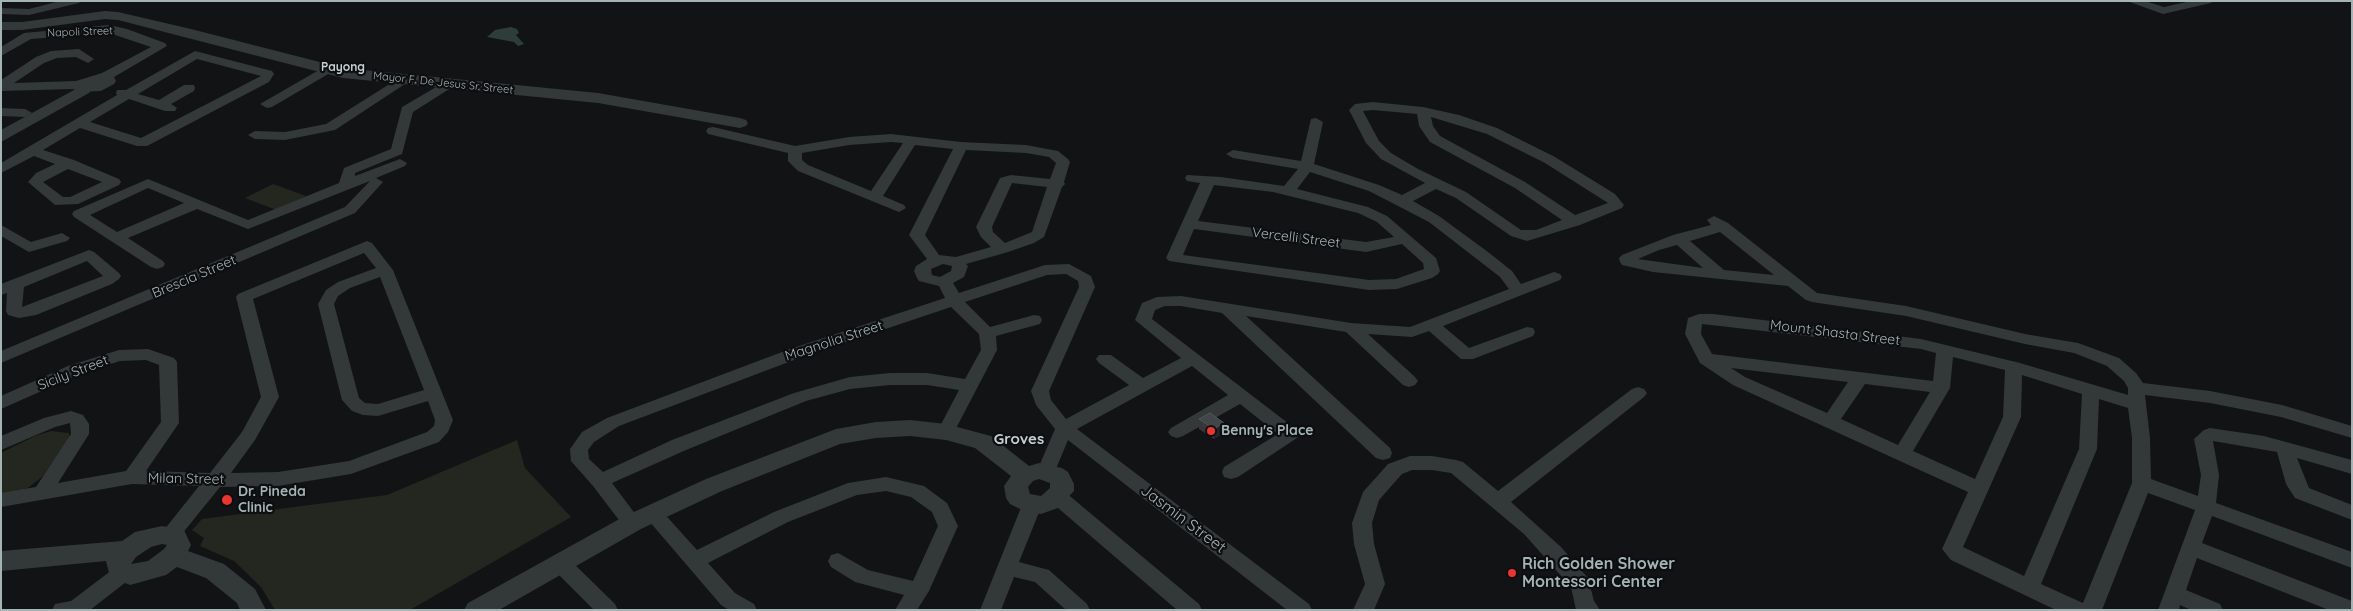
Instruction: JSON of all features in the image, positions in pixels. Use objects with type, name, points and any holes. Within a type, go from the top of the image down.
[{"type":"street","points":[[33,1],[44,10]]},
{"type":"street","points":[[1,11],[29,12],[44,10],[75,1]]},
{"type":"street","points":[[2133,1],[2162,11],[2207,1]]},
{"type":"street","name":"Mayor F. De Jesus Sr. Street","points":[[1,26],[22,26],[105,15],[118,16],[191,33],[326,70],[598,98],[740,123]]},
{"type":"street","name":"Napoli Street","points":[[1,52],[28,36],[109,29],[124,32],[161,46],[105,81]]},
{"type":"street","points":[[1,87],[40,60],[55,54],[79,53],[88,59]]},
{"type":"street","points":[[1,169],[81,124],[126,95],[195,55],[268,74],[265,78],[142,143],[81,124]]},
{"type":"street","points":[[266,104],[326,70]]},
{"type":"street","points":[[255,135],[285,136],[330,127],[404,79]]},
{"type":"street","points":[[1,138],[81,88],[105,81],[126,95],[165,106],[189,88]]},
{"type":"street","points":[[345,186],[349,171],[397,151],[407,110],[450,83]]},
{"type":"street","points":[[1,87],[81,88]]},
{"type":"street","points":[[1373,106],[1423,111],[1454,118],[1492,131],[1550,160],[1610,197],[1617,204],[1575,222],[1527,236],[1516,233],[1461,195],[1386,156],[1373,143],[1356,110],[1360,107],[1373,106]]},
{"type":"street","points":[[1423,111],[1426,126],[1435,139],[1520,185],[1575,222]]},
{"type":"street","points":[[4,114],[25,113]]},
{"type":"street","points":[[1288,191],[1307,166],[1316,122]]},
{"type":"street","points":[[713,132],[795,150],[849,141],[891,138],[961,146],[1026,149],[1053,154],[1063,162],[1058,184],[1040,234],[1003,249],[957,262],[935,260],[924,266],[922,275],[930,281],[944,281],[958,274],[960,266],[957,262]]},
{"type":"street","points":[[874,198],[911,141]]},
{"type":"street","points":[[935,260],[917,235],[961,146]]},
{"type":"street","points":[[34,150],[69,163],[114,182],[73,202],[60,202],[36,182],[41,176],[69,163]]},
{"type":"street","points":[[795,150],[795,161],[802,168],[898,208]]},
{"type":"street","points":[[1233,154],[1307,166],[1374,188],[1402,201],[1434,219],[1483,255],[1506,274],[1518,291]]},
{"type":"street","points":[[157,264],[79,214],[148,184],[248,225],[400,163]]},
{"type":"street","points":[[1192,178],[1209,180],[1273,188],[1363,210],[1382,219],[1431,261],[1432,271],[1426,275],[1397,284],[1369,285],[1174,258],[1209,180]]},
{"type":"street","points":[[1003,249],[986,234],[984,227],[1002,184],[1011,179],[1058,184]]},
{"type":"street","name":"Brescia Street","points":[[1,358],[350,210],[376,182]]},
{"type":"street","points":[[1402,201],[1436,183]]},
{"type":"street","points":[[1273,188],[1274,197],[1279,200],[1292,201],[1309,196]]},
{"type":"street","points":[[116,238],[195,204]]},
{"type":"street","points":[[1794,282],[1653,267],[1628,262],[1627,258],[1718,223],[1794,282],[1812,297],[1906,312],[2025,339],[2078,348],[2113,362],[2130,376],[2136,396],[2141,438],[2142,483],[2090,610]]},
{"type":"street","name":"Vercelli Street","points":[[1189,224],[1366,247],[1382,245],[1398,241],[1402,238]]},
{"type":"street","points":[[1,229],[29,247],[62,238]]},
{"type":"street","points":[[1678,238],[1721,275]]},
{"type":"street","points":[[171,546],[215,480],[249,436],[270,397],[244,296],[367,246],[385,270],[432,394],[378,410],[363,409],[351,400],[326,304],[332,293],[344,285],[385,270]]},
{"type":"street","points":[[89,255],[112,274],[110,278],[19,314],[14,311],[9,288],[89,255]]},
{"type":"street","name":"Magnolia Street","points":[[600,481],[580,461],[579,449],[588,437],[613,422],[796,353],[956,302],[1046,270],[1069,268],[1084,279],[1088,287],[1040,391]]},
{"type":"street","points":[[1231,472],[1291,434],[1144,320],[1148,307],[1163,301],[1181,301],[1352,328],[1412,332],[1554,278]]},
{"type":"street","points":[[944,281],[956,302],[987,333],[989,350],[946,432]]},
{"type":"street","points":[[1228,309],[1383,453]]},
{"type":"street","name":"Mount Shasta Street","points":[[1706,359],[1693,334],[1694,322],[1713,319],[1920,344],[2014,367],[2091,391],[2136,396],[2210,397],[2282,411],[2352,432]]},
{"type":"street","points":[[987,333],[1034,320]]},
{"type":"street","points":[[1432,325],[1467,355],[1528,332]]},
{"type":"street","points":[[1352,328],[1409,381]]},
{"type":"street","points":[[1902,454],[1941,388],[1944,349]]},
{"type":"street","name":"Sicily Street","points":[[1,403],[74,370],[119,356],[148,354],[168,362],[170,423],[132,477]]},
{"type":"street","points":[[1105,359],[1141,385]]},
{"type":"street","points":[[477,610],[642,519],[714,485],[836,438],[876,430],[910,428],[946,432],[983,442],[1035,473],[1060,478],[1062,484],[1058,497],[1050,502],[1032,505],[1018,498],[1015,492],[1016,486],[1035,473],[1064,428],[1192,359]]},
{"type":"street","points":[[1706,359],[1941,388]]},
{"type":"street","points":[[1706,359],[1739,381],[1978,488]]},
{"type":"street","points":[[2014,367],[2012,417],[1978,488],[1952,549],[1958,555],[2077,610]]},
{"type":"street","points":[[1830,422],[1861,377]]},
{"type":"street","points":[[747,610],[728,599],[694,561],[642,519],[600,481],[679,445],[800,397],[850,383],[890,379],[927,379],[971,386]]},
{"type":"street","name":"Jasmin Street","points":[[1040,391],[1042,401],[1064,428],[1302,610]]},
{"type":"street","points":[[2028,588],[2088,449],[2091,391]]},
{"type":"street","name":"Milan Street","points":[[1,500],[132,477],[215,480],[278,479],[351,467],[417,445],[433,437],[444,424],[432,394]]},
{"type":"street","points":[[1498,502],[1638,394]]},
{"type":"street","points":[[1177,432],[1242,395]]},
{"type":"street","points":[[1,444],[50,422],[70,417],[78,419],[80,434],[42,493]]},
{"type":"street","points":[[2213,610],[2171,602],[2206,506],[2210,475],[2203,439],[2210,434],[2285,448],[2352,467]]},
{"type":"street","points":[[2285,448],[2296,484],[2302,493],[2352,513]]},
{"type":"street","points":[[1363,610],[1375,584],[1364,544],[1362,523],[1370,497],[1395,469],[1410,463],[1432,463],[1456,467],[1554,552],[1581,584],[1584,604],[1590,610]]},
{"type":"street","points":[[2142,483],[2352,560]]},
{"type":"street","points":[[694,561],[781,517],[855,488],[886,484],[917,491],[940,508],[948,526],[919,591],[906,610]]},
{"type":"street","points":[[1058,497],[1192,610]]},
{"type":"street","points":[[990,610],[1032,505]]},
{"type":"street","points":[[72,609],[153,536],[215,571],[246,596],[253,610]]},
{"type":"street","points":[[2191,547],[2352,610]]},
{"type":"street","points":[[1,562],[18,558],[125,561]]},
{"type":"street","points":[[838,561],[862,576],[919,591]]},
{"type":"street","points":[[560,563],[602,608]]},
{"type":"street","points":[[1007,567],[1042,576],[1080,610]]},
{"type":"shaded area","points":[[511,27],[517,29],[519,33],[516,35],[524,44],[518,46],[514,42],[487,37],[495,30]]},
{"type":"shaded area","points":[[273,184],[306,196],[279,211],[245,198]]},
{"type":"shaded area","points":[[51,431],[69,433],[70,439],[42,477],[25,490],[1,495],[1,453],[35,436]]},
{"type":"shaded area","points":[[517,440],[525,468],[571,517],[410,610],[275,610],[261,587],[234,561],[200,546],[204,538],[192,530],[202,519],[387,495]]},
{"type":"building","points":[[1210,413],[1224,423],[1214,429],[1199,419]]},
{"type":"place","name":"Benny's Place","points":[[1211,431]]},
{"type":"place","name":"Dr. Pineda Clinic","points":[[227,500]]},
{"type":"place","name":"Rich Golden Shower Montessori Center","points":[[1512,573]]},
{"type":"district","name":"Payong","points":[[343,67]]},
{"type":"district","name":"Groves","points":[[1019,439]]}]
